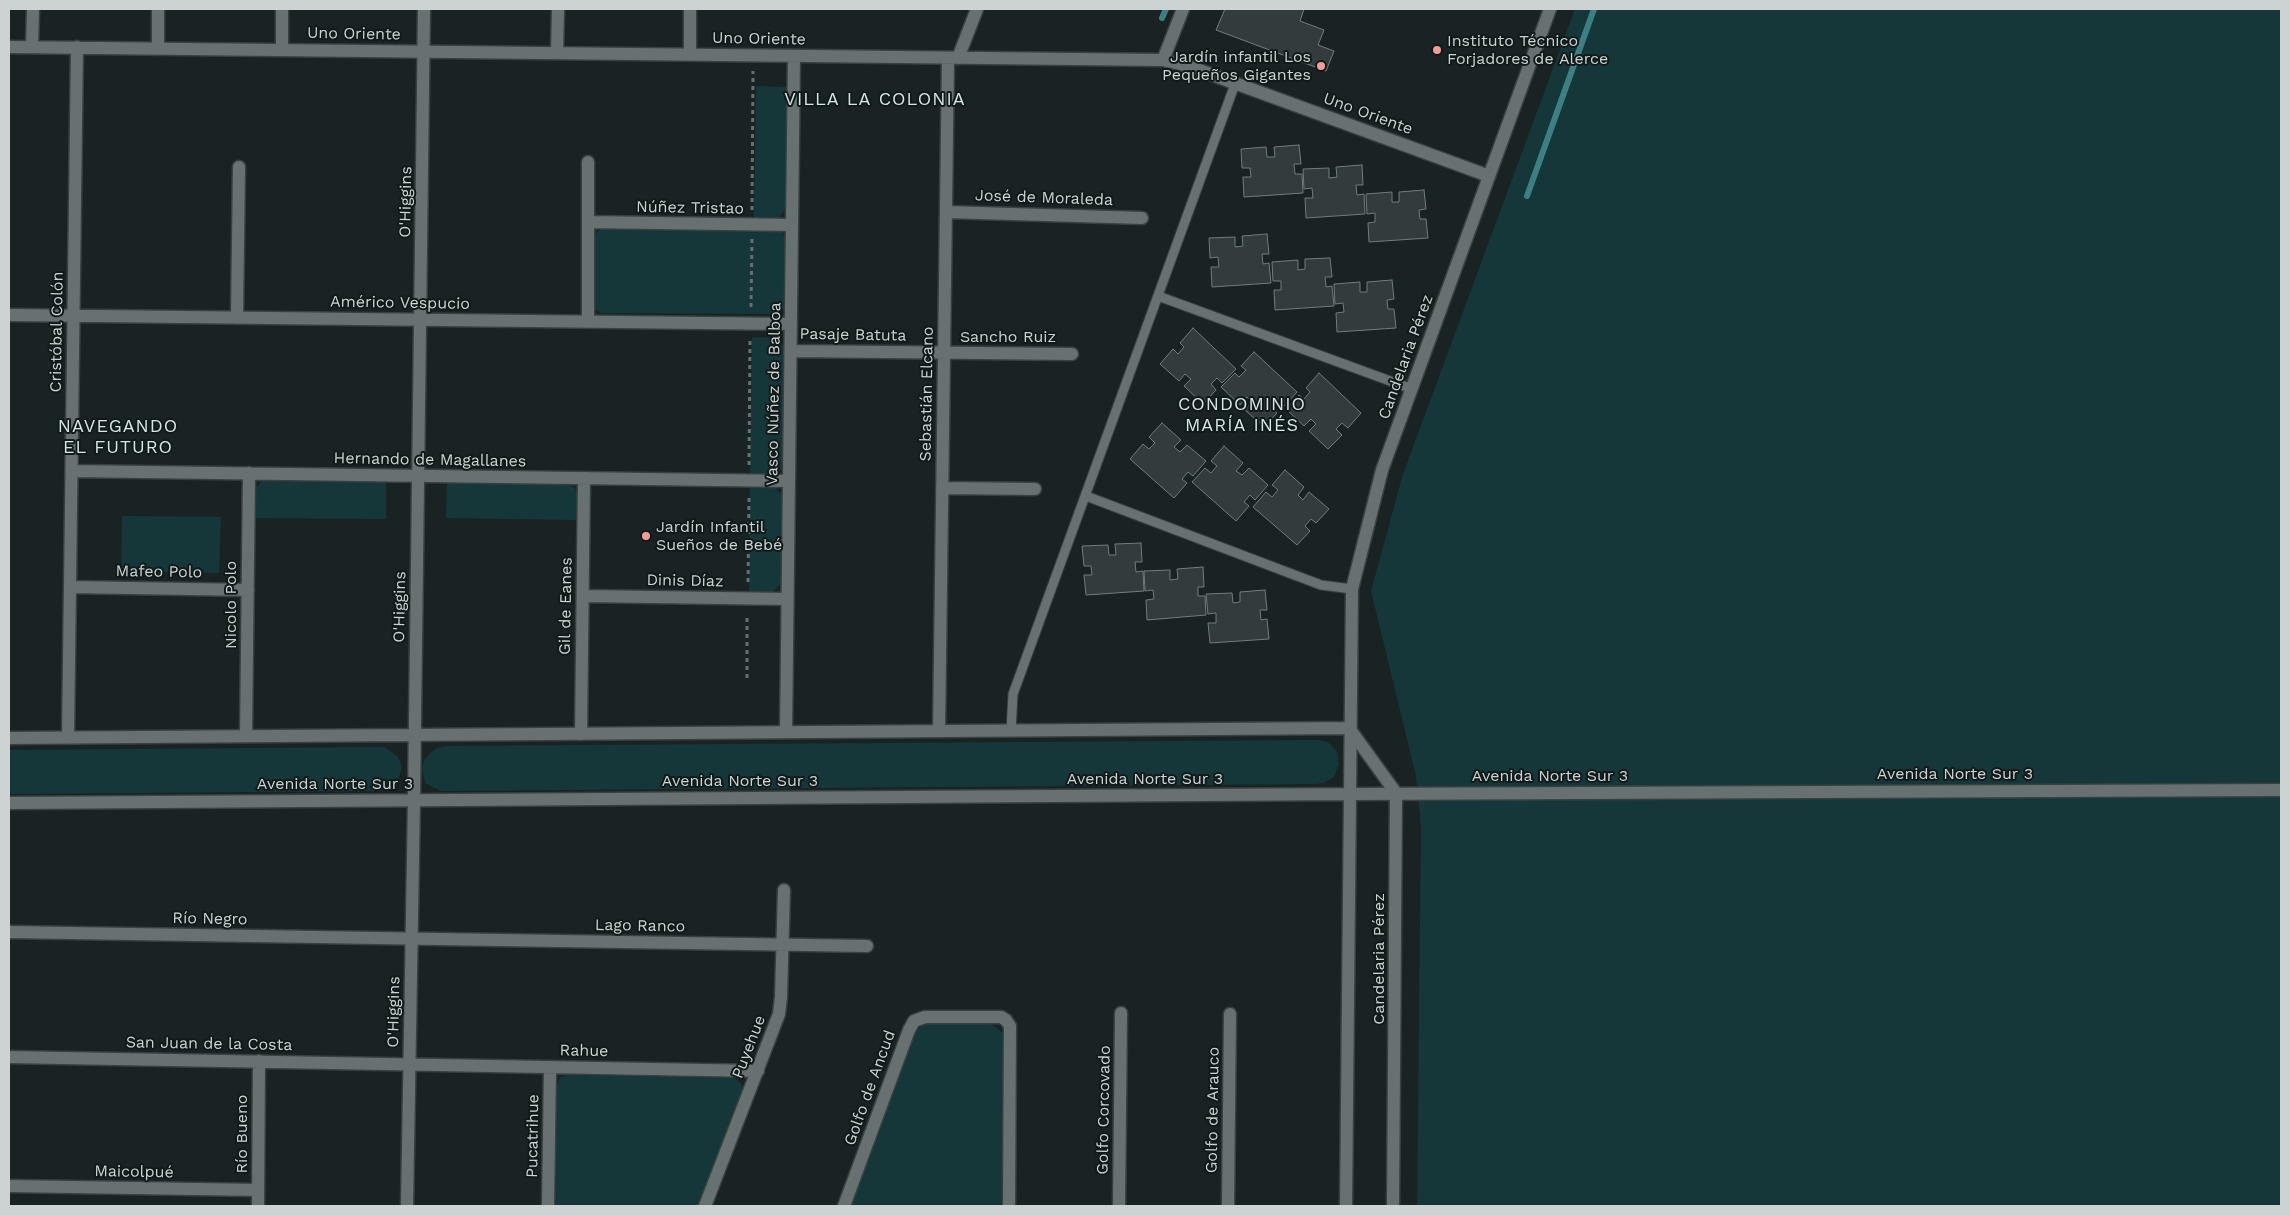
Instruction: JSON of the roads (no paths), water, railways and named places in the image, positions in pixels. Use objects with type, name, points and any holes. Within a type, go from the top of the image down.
[{"type":"street","points":[[32,9],[32,47]]},
{"type":"street","points":[[158,9],[158,48]]},
{"type":"street","points":[[282,9],[282,50]]},
{"type":"street","name":"O'Higgins","points":[[407,1206],[424,9]]},
{"type":"street","points":[[557,53],[558,9]]},
{"type":"street","points":[[690,9],[690,55]]},
{"type":"street","points":[[953,58],[977,9]]},
{"type":"street","points":[[1163,60],[1183,9]]},
{"type":"street","name":"Candelaria Pérez","points":[[1346,1206],[1352,590],[1382,470],[1550,9]]},
{"type":"street","name":"Uno Oriente","points":[[9,47],[1163,60],[1188,66],[1489,176]]},
{"type":"street","name":"Cristóbal Colón","points":[[68,737],[78,47]]},
{"type":"street","name":"Vasco Núñez de Balboa","points":[[786,732],[794,56]]},
{"type":"street","name":"Sebastián Elcano","points":[[939,731],[946,212],[953,58]]},
{"type":"street","points":[[588,162],[588,322]]},
{"type":"street","points":[[237,318],[238,167]]},
{"type":"street","name":"José de Moraleda","points":[[946,212],[1142,218]]},
{"type":"street","name":"Núñez Tristao","points":[[588,222],[792,225]]},
{"type":"street","name":"Américo Vespucio","points":[[9,315],[791,324]]},
{"type":"street","name":"Pasaje Batuta","points":[[790,351],[944,353]]},
{"type":"street","name":"Sancho Ruiz","points":[[944,353],[1072,354]]},
{"type":"street","name":"Hernando de Magallanes","points":[[72,471],[789,481]]},
{"type":"street","name":"Nicolo Polo","points":[[246,736],[249,473]]},
{"type":"street","name":"Gil de Eanes","points":[[581,734],[584,478]]},
{"type":"street","points":[[942,488],[1035,489]]},
{"type":"street","name":"Mafeo Polo","points":[[70,587],[248,590]]},
{"type":"street","name":"Dinis Díaz","points":[[583,596],[787,599]]},
{"type":"street","points":[[9,738],[1350,728],[1396,793]]},
{"type":"street","name":"Avenida Norte Sur 3","points":[[9,802],[1396,793],[2281,790]]},
{"type":"street","name":"Candelaria Pérez","points":[[1393,1206],[1396,793]]},
{"type":"street","name":"Puyehue","points":[[705,1206],[779,1014],[784,890]]},
{"type":"street","name":"Río Negro","points":[[9,932],[411,938]]},
{"type":"street","name":"Lago Ranco","points":[[411,938],[868,946]]},
{"type":"street","name":"Golfo Corcovado","points":[[1119,1206],[1121,1013]]},
{"type":"street","name":"Golfo de Arauco","points":[[1228,1206],[1230,1014]]},
{"type":"street","name":"Golfo de Ancud","points":[[844,1206],[909,1030],[914,1020],[925,1017],[1001,1018],[1006,1020],[1010,1026],[1009,1206]]},
{"type":"street","name":"San Juan de la Costa","points":[[9,1057],[409,1064]]},
{"type":"street","name":"Río Bueno","points":[[258,1206],[259,1061]]},
{"type":"street","name":"Rahue","points":[[409,1064],[758,1071]]},
{"type":"street","name":"Pucatrihue","points":[[548,1206],[550,1067]]},
{"type":"street","name":"Maicolpué","points":[[9,1186],[258,1190]]},
{"type":"lane","points":[[1011,731],[1012,697],[1235,84]]},
{"type":"lane","points":[[1158,296],[1412,389]]},
{"type":"lane","points":[[1086,496],[1321,584],[1352,590]]},
{"type":"waterway","points":[[1162,18],[1166,9]]},
{"type":"waterway","points":[[1527,196],[1594,9]]},
{"type":"place","name":"Instituto Técnico Forjadores de Alerce","points":[[1437,50]]},
{"type":"place","name":"Jardín infantil Los Pequeños Gigantes","points":[[1321,66]]},
{"type":"place","name":"Jardín Infantil Sueños de Bebé","points":[[646,536]]},
{"type":"district","name":"VILLA LA COLONIA","points":[[875,100]]},
{"type":"district","name":"CONDOMINIO MARÍA INÉS","points":[[1242,415]]},
{"type":"district","name":"NAVEGANDO EL FUTURO","points":[[118,437]]}]
